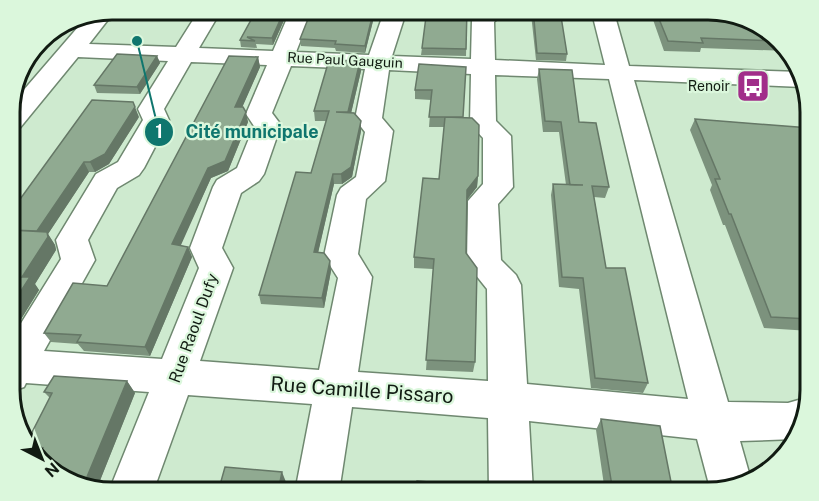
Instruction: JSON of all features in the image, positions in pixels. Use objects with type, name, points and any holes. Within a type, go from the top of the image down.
[{"type":"street","points":[[20,355],[78,260],[72,240],[106,181],[129,168],[156,120],[151,109],[205,19]]},
{"type":"street","name":"Rue Raoul Dufy","points":[[135,482],[216,268],[206,248],[228,187],[249,174],[268,125],[259,114],[298,19]]},
{"type":"street","points":[[319,482],[355,278],[341,256],[352,195],[370,181],[379,131],[368,119],[379,61],[393,19]]},
{"type":"street","points":[[484,19],[483,124],[497,136],[498,187],[483,201],[484,264],[504,285],[511,481]]},
{"type":"street","points":[[605,19],[729,479]]},
{"type":"street","points":[[20,111],[96,21]]},
{"type":"street","name":"Rue Paul Gauguin","points":[[71,50],[482,65],[794,80]]},
{"type":"street","name":"Rue Camille Pissaro","points":[[20,368],[176,376],[509,401],[713,421],[794,420]]},
{"type":"building","points":[[252,19],[281,19],[272,38],[247,37],[255,41],[240,40]]},
{"type":"building","points":[[308,19],[372,19],[365,46],[335,44],[336,41],[300,39]]},
{"type":"building","points":[[426,19],[467,19],[466,49],[422,48]]},
{"type":"building","points":[[534,19],[561,19],[567,54],[537,53]]},
{"type":"building","points":[[659,19],[719,20],[742,27],[765,40],[701,38],[703,43],[668,41]]},
{"type":"building","points":[[117,54],[157,56],[137,87],[94,85]]},
{"type":"building","points":[[229,56],[258,57],[235,107],[243,107],[246,112],[225,161],[208,168],[172,244],[188,247],[145,347],[77,342],[81,335],[44,333],[73,283],[107,286]]},
{"type":"building","points":[[329,60],[360,61],[348,112],[336,112],[354,113],[361,121],[351,167],[341,174],[333,174],[314,252],[324,253],[330,261],[322,298],[259,295],[296,172],[311,173],[329,111],[314,111]]},
{"type":"building","points":[[419,64],[466,67],[463,117],[429,117],[432,90],[415,90]]},
{"type":"building","points":[[539,69],[572,70],[579,122],[596,123],[609,187],[592,186],[606,268],[625,268],[648,383],[595,378],[583,278],[562,277],[553,184],[570,185],[561,122],[545,121]]},
{"type":"building","points":[[92,100],[133,102],[135,107],[105,154],[90,162],[84,162],[37,231],[20,230],[20,199]]},
{"type":"building","points":[[445,117],[472,118],[479,125],[478,176],[467,190],[466,253],[477,268],[475,362],[426,360],[434,259],[414,257],[423,178],[439,179]]},
{"type":"building","points":[[695,119],[799,127],[799,318],[771,317],[715,179],[720,179]]},
{"type":"building","points":[[20,231],[47,232],[48,237],[22,277],[30,277],[20,292]]},
{"type":"building","points":[[54,376],[127,381],[87,478],[66,469],[51,459],[32,433],[52,393],[44,392]]},
{"type":"building","points":[[601,419],[660,426],[671,481],[611,481]]},
{"type":"building","points":[[225,467],[282,472],[280,482],[221,482]]},
{"type":"place","name":"Cité municipale","points":[[137,41]]},
{"type":"place","name":"Renoir","points":[[753,86]]}]
